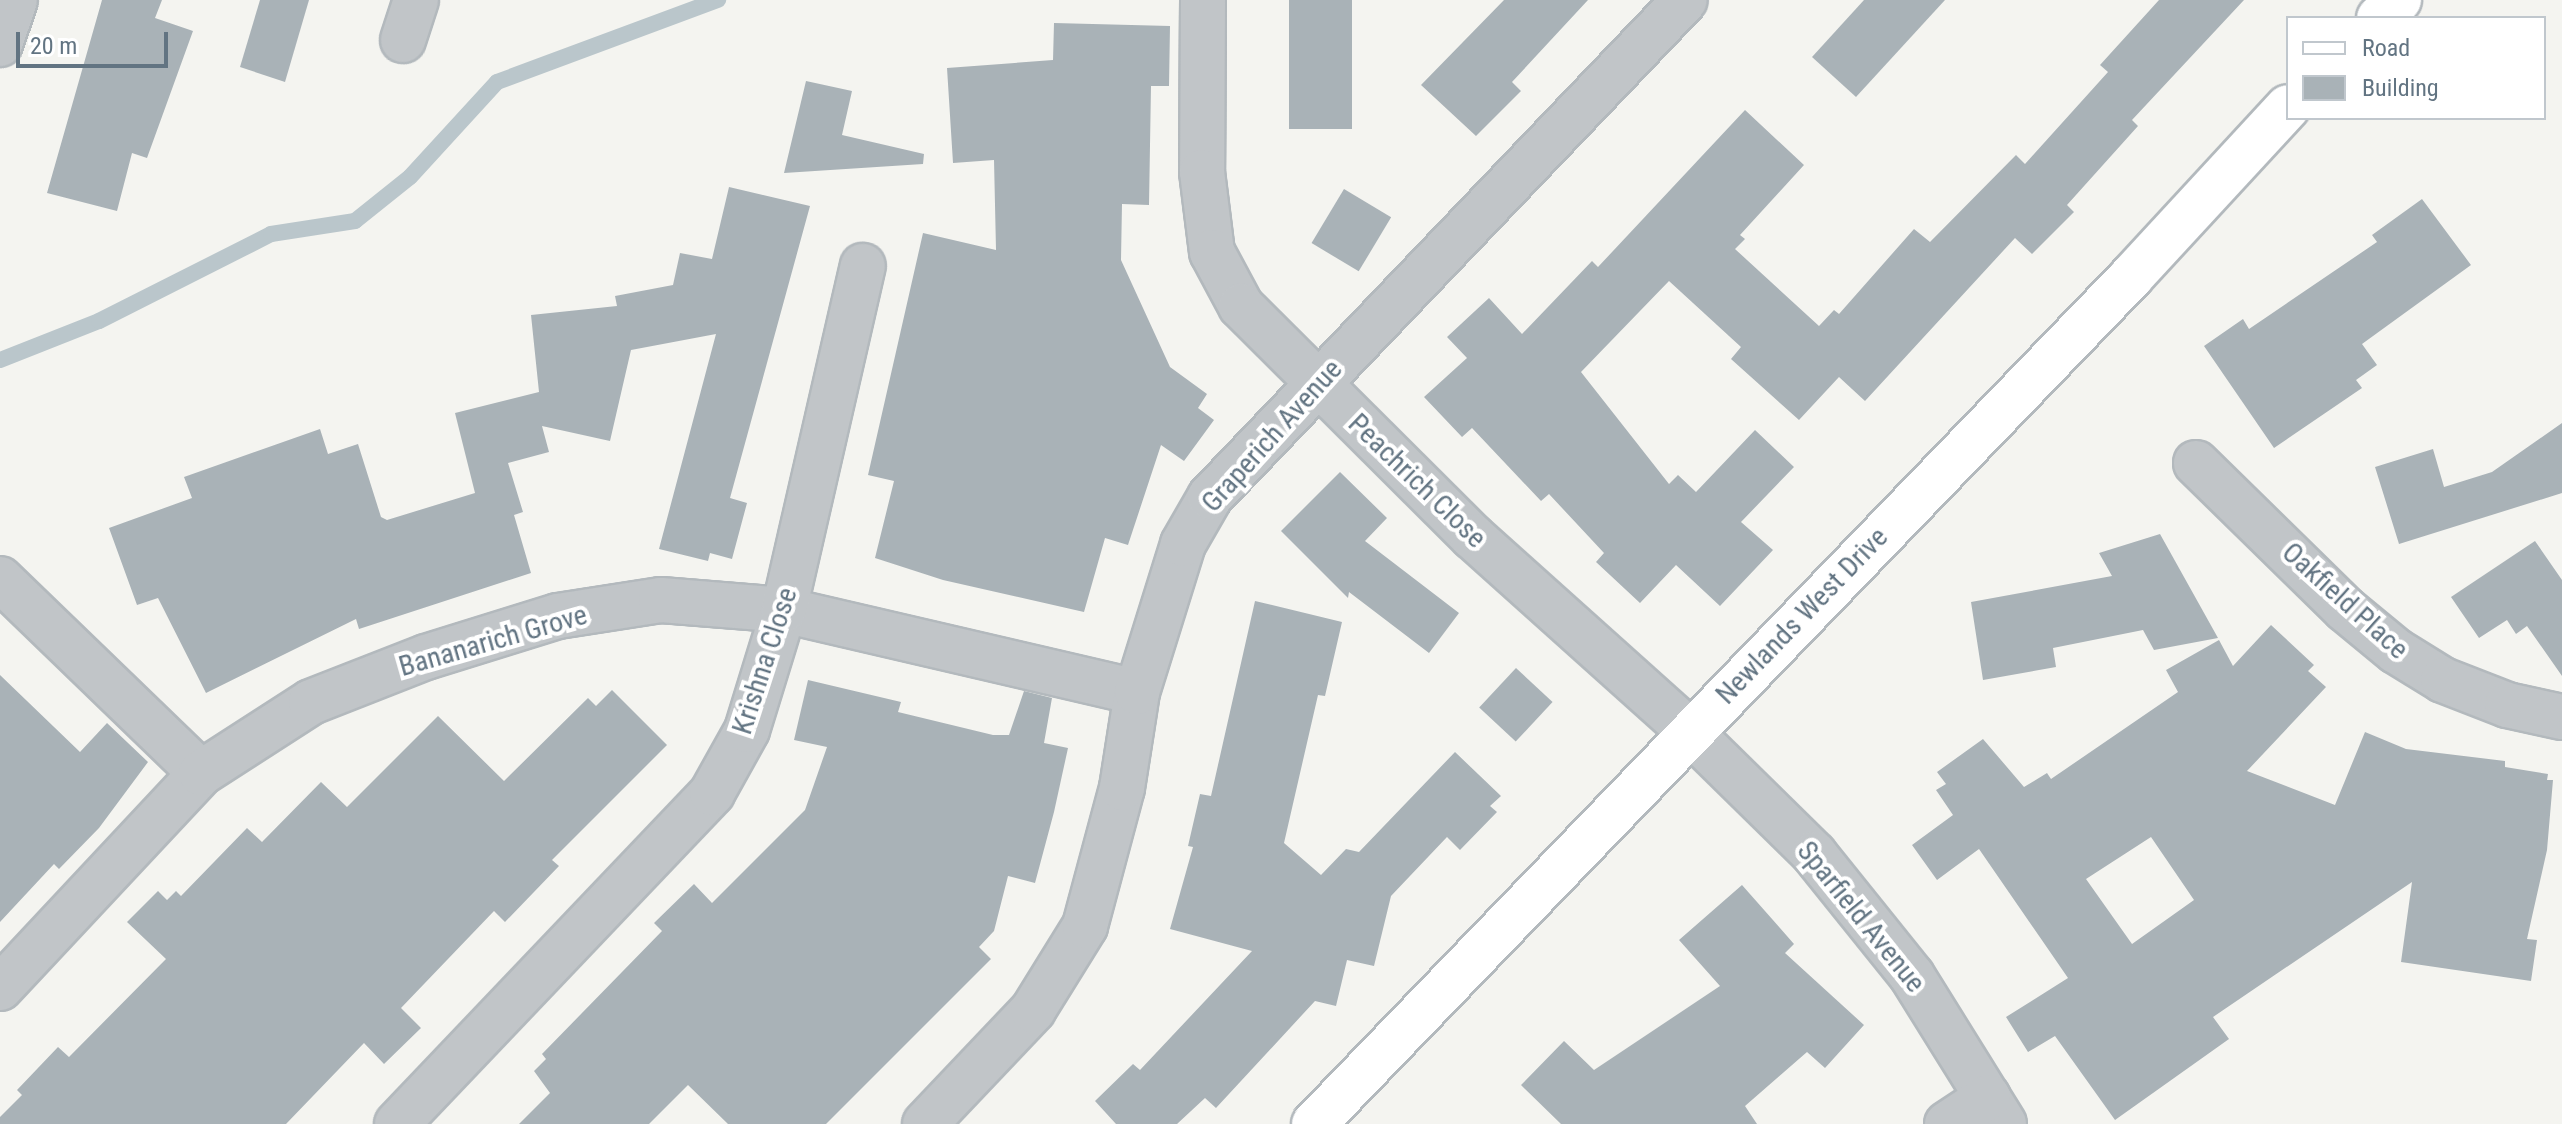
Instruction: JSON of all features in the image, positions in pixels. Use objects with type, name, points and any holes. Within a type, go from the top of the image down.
[{"type":"street","points":[[0,44],[15,0]]},
{"type":"street","points":[[403,40],[416,0]]},
{"type":"street","name":"Peachrich Close","points":[[1203,0],[1202,172],[1212,252],[1241,306],[1473,537],[1690,732]]},
{"type":"street","name":"Graperich Avenue","points":[[925,1124],[1033,1010],[1085,926],[1122,788],[1137,692],[1183,544],[1210,497],[1685,0]]},
{"type":"street","points":[[2381,16],[2399,0]]},
{"type":"street","name":"Newlands West Drive","points":[[1314,1124],[2131,277],[2286,109]]},
{"type":"street","name":"Krishna Close","points":[[397,1124],[712,793],[747,730],[784,610],[863,266]]},
{"type":"street","name":"Oakfield Place","points":[[2196,463],[2345,609],[2396,651],[2443,680],[2507,705],[2562,717]]},
{"type":"street","points":[[0,579],[201,773]]},
{"type":"street","name":"Bananarich Grove","points":[[0,988],[201,773],[311,702],[426,657],[558,616],[661,600],[784,610],[1137,692]]},
{"type":"street","name":"Sparfield Avenue","points":[[1690,732],[1814,854],[1912,976],[1996,1111]]},
{"type":"street","points":[[1947,1124],[1996,1111]]},
{"type":"building","points":[[102,0],[162,0],[155,18],[193,31],[147,158],[132,153],[117,211],[47,193]]},
{"type":"building","points":[[260,0],[309,0],[285,82],[240,67]]},
{"type":"building","points":[[1289,0],[1352,0],[1352,129],[1289,129]]},
{"type":"building","points":[[1504,0],[1588,0],[1512,82],[1521,91],[1476,136],[1421,85]]},
{"type":"building","points":[[1864,0],[1945,0],[1856,97],[1812,57]]},
{"type":"building","points":[[2159,0],[2244,0],[2132,120],[2138,126],[2067,205],[2074,212],[2032,254],[2015,238],[1865,401],[1839,377],[1799,420],[1731,359],[1741,347],[1669,281],[1581,372],[1669,484],[1678,475],[1696,492],[1755,430],[1794,467],[1741,522],[1773,550],[1720,606],[1676,565],[1640,603],[1596,562],[1604,553],[1549,494],[1541,501],[1472,428],[1462,437],[1424,397],[1467,358],[1447,337],[1489,298],[1522,334],[1592,261],[1598,267],[1745,110],[1804,165],[1740,235],[1745,239],[1735,249],[1819,326],[1834,310],[1839,314],[1914,229],[1930,242],[2016,155],[2025,164],[2108,72],[2100,65]]},
{"type":"building","points":[[1054,23],[1170,26],[1169,86],[1151,86],[1149,205],[1122,204],[1121,260],[1170,367],[1207,394],[1198,408],[1214,420],[1184,461],[1161,445],[1128,545],[1105,538],[1084,612],[943,580],[875,558],[894,481],[868,475],[923,233],[996,250],[994,160],[953,163],[947,68],[1053,60]]},
{"type":"building","points":[[806,81],[852,91],[842,135],[924,154],[923,164],[784,173]]},
{"type":"building","points":[[729,187],[810,206],[730,498],[747,503],[732,559],[710,553],[708,561],[659,549],[716,334],[631,350],[610,441],[542,426],[549,452],[508,463],[523,512],[514,515],[531,573],[359,629],[356,619],[206,693],[158,598],[137,605],[109,528],[192,498],[184,477],[320,429],[328,454],[358,444],[381,517],[387,520],[475,493],[455,413],[539,392],[531,315],[617,306],[615,296],[673,285],[680,253],[712,259]]},
{"type":"building","points":[[1344,189],[1391,217],[1359,271],[1312,243]]},
{"type":"building","points":[[2422,199],[2471,265],[2362,344],[2377,365],[2356,380],[2362,388],[2274,448],[2204,346],[2243,319],[2249,329],[2377,242],[2372,235]]},
{"type":"building","points":[[2562,423],[2562,493],[2399,544],[2375,467],[2433,449],[2444,487],[2492,472]]},
{"type":"building","points":[[1340,472],[1387,518],[1365,541],[1459,613],[1429,653],[1349,592],[1348,598],[1281,531]]},
{"type":"building","points":[[2160,534],[2218,638],[2154,650],[2143,630],[2053,648],[2056,667],[1983,680],[1971,602],[2112,576],[2099,553]]},
{"type":"building","points":[[2535,541],[2562,580],[2562,676],[2527,626],[2516,634],[2507,620],[2479,638],[2451,597]]},
{"type":"building","points":[[1255,601],[1342,622],[1325,696],[1318,695],[1284,843],[1321,875],[1346,849],[1359,852],[1455,752],[1501,796],[1490,806],[1497,812],[1460,850],[1447,837],[1391,896],[1374,966],[1347,960],[1336,1006],[1315,1001],[1216,1108],[1205,1098],[1177,1124],[1116,1124],[1095,1101],[1133,1064],[1140,1070],[1252,951],[1170,929],[1193,847],[1188,846],[1200,794],[1211,796]]},
{"type":"building","points":[[2271,625],[2314,665],[2308,671],[2326,687],[2247,771],[2335,805],[2365,732],[2406,749],[2505,761],[2505,767],[2548,774],[2547,780],[2553,780],[2547,850],[2527,939],[2537,940],[2531,981],[2401,962],[2412,882],[2213,1017],[2229,1039],[2115,1120],[2055,1036],[2028,1052],[2006,1017],[2068,978],[1979,849],[1937,880],[1912,845],[1953,815],[1936,790],[1946,784],[1937,772],[1983,739],[2024,787],[2047,773],[2051,779],[2178,692],[2166,670],[2219,640],[2233,666]],"holes":[[[2151,837],[2194,900],[2132,944],[2086,879]]]},
{"type":"building","points":[[1516,668],[1553,702],[1516,742],[1479,707]]},
{"type":"building","points":[[0,675],[80,752],[107,723],[148,762],[99,828],[59,869],[54,864],[0,922]]},
{"type":"building","points":[[808,680],[901,702],[898,712],[993,735],[1009,735],[1024,691],[1052,698],[1044,743],[1068,748],[1054,812],[1035,883],[1008,876],[994,931],[979,947],[991,959],[826,1124],[728,1124],[688,1085],[649,1124],[519,1124],[550,1093],[534,1071],[546,1059],[542,1054],[662,931],[654,923],[694,884],[712,903],[805,810],[827,747],[794,740]]},
{"type":"building","points":[[612,690],[667,745],[552,860],[559,866],[505,922],[494,911],[401,1008],[421,1028],[384,1064],[364,1043],[286,1124],[0,1124],[0,1117],[22,1095],[17,1090],[58,1047],[69,1057],[166,959],[127,922],[158,891],[167,900],[176,891],[181,896],[247,828],[262,842],[321,782],[347,807],[438,716],[504,781],[588,698],[596,706]]},
{"type":"building","points":[[1742,885],[1794,944],[1785,953],[1864,1025],[1825,1068],[1807,1052],[1745,1106],[1757,1124],[1561,1124],[1521,1085],[1564,1041],[1594,1070],[1720,986],[1679,940]]},
{"type":"waterway","points":[[0,360],[99,321],[271,234],[355,221],[410,177],[497,82],[718,0]]}]
